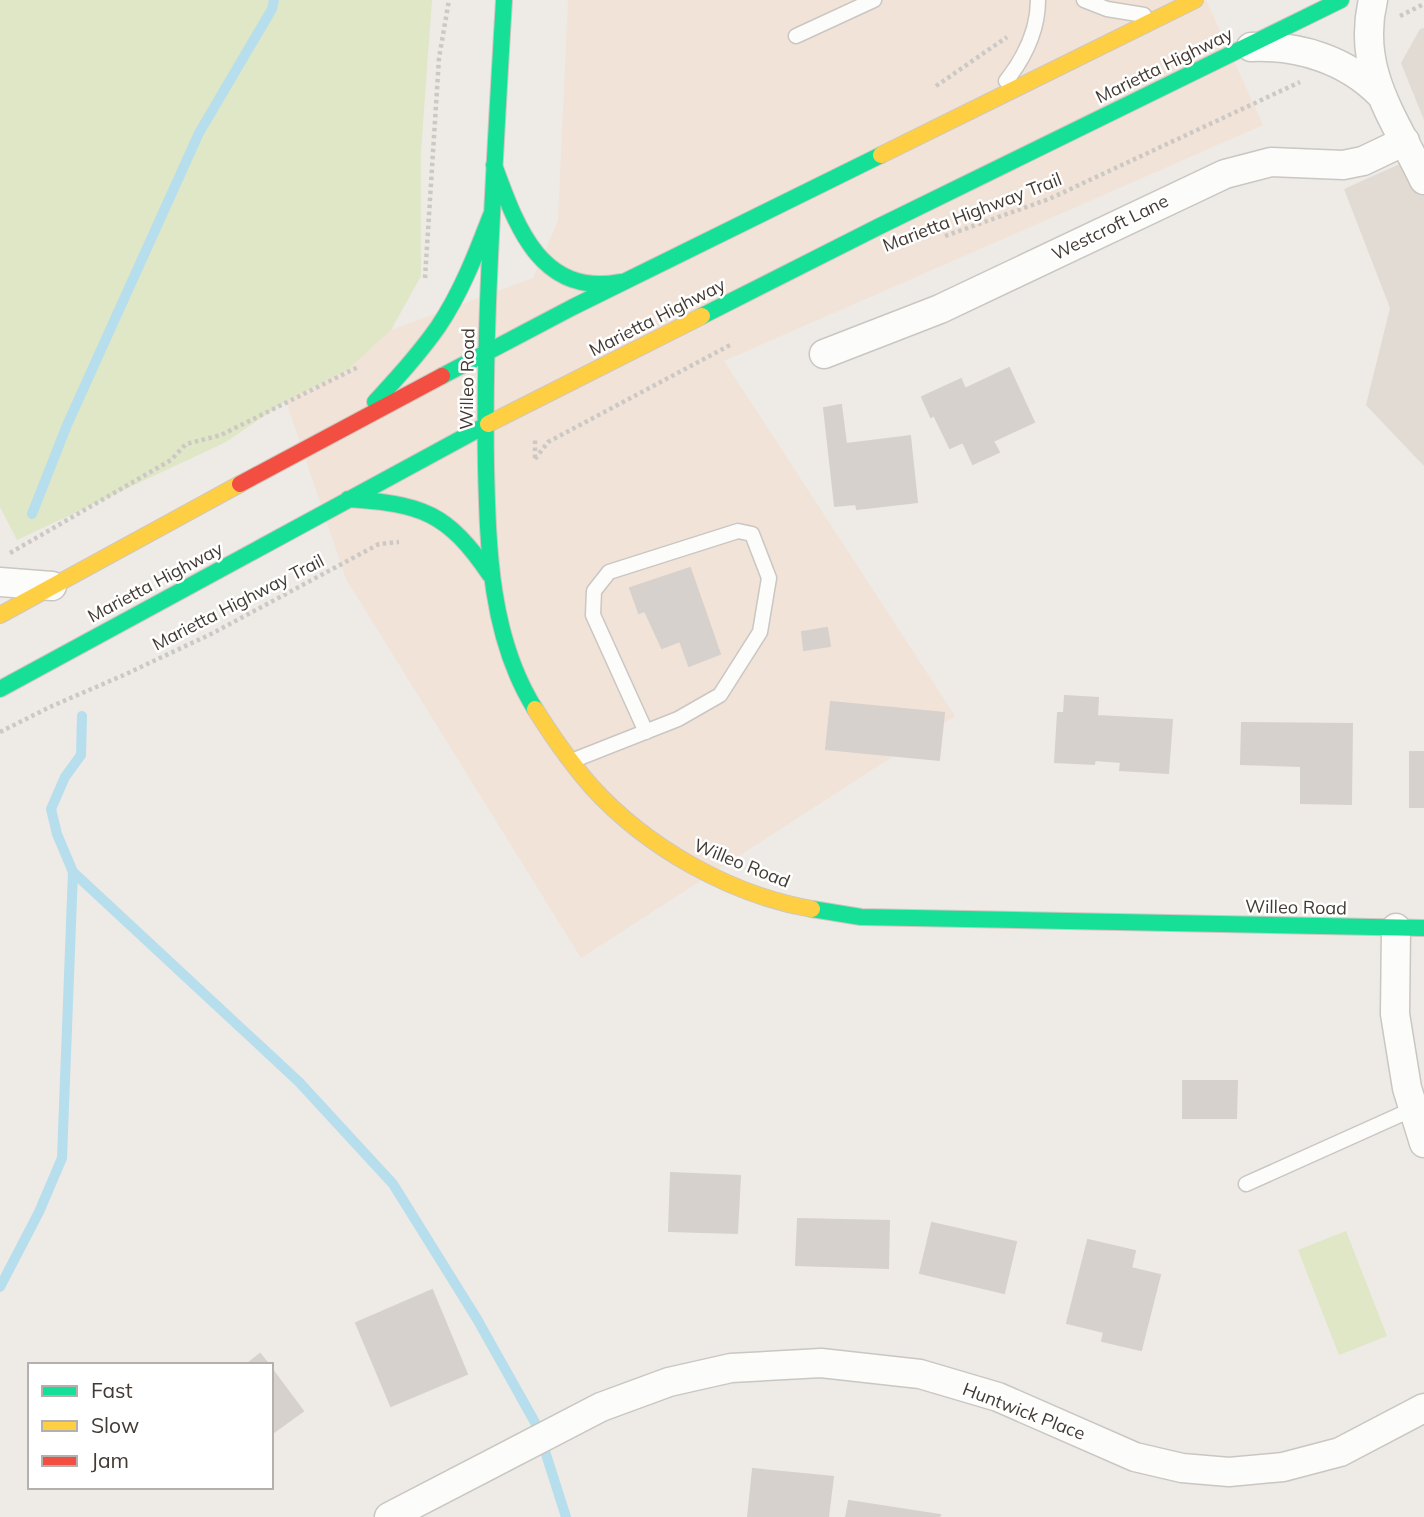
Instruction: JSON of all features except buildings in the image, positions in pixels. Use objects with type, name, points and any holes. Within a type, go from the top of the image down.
[{"type":"main road","name":"Willeo Road","points":[[505,0],[491,215],[486,352],[485,426],[490,575],[500,625],[524,690],[551,739],[592,789],[638,831],[691,865],[774,901],[861,917],[1424,928]]},
{"type":"main road","points":[[0,615],[486,352],[625,280],[1195,0]]},
{"type":"main road","name":"Marietta Highway","points":[[0,689],[485,426],[878,227],[1341,0]]},
{"type":"main road","points":[[494,165],[510,207],[541,262],[575,281],[603,285],[625,280]]},
{"type":"main road","points":[[358,421],[438,327],[471,265],[491,215]]},
{"type":"main road","points":[[348,499],[390,502],[430,512],[450,524],[479,557],[490,575]]},
{"type":"street","points":[[1373,0],[1368,29],[1369,56],[1375,81],[1424,180]]},
{"type":"street","points":[[1244,47],[1286,48],[1326,59],[1358,75],[1381,95]]},
{"type":"street","name":"Westcroft Lane","points":[[824,354],[940,309],[1225,174],[1271,162],[1343,165],[1363,161],[1405,141]]},
{"type":"street","points":[[0,582],[52,586]]},
{"type":"street","points":[[1396,928],[1395,1014],[1407,1088],[1424,1143]]},
{"type":"street","name":"Huntwick Place","points":[[389,1517],[601,1407],[669,1382],[731,1368],[821,1363],[920,1374],[998,1397],[1135,1457],[1182,1468],[1229,1472],[1283,1467],[1340,1452],[1424,1408]]},
{"type":"lane","points":[[796,36],[874,0]]},
{"type":"lane","points":[[993,99],[1030,44],[1036,27],[1038,0]]},
{"type":"lane","points":[[1084,0],[1107,9],[1159,17]]},
{"type":"lane","points":[[569,761],[646,732],[678,719],[720,695],[760,632],[769,578],[752,534],[738,531],[609,572],[594,591],[593,615],[646,732]]},
{"type":"lane","points":[[1246,1184],[1413,1109]]},
{"type":"path","points":[[423,289],[427,262],[439,58],[449,0]]},
{"type":"path","points":[[1368,29],[1424,4]]},
{"type":"path","name":"Marietta Highway Trail","points":[[937,239],[1049,200],[1311,77],[1326,59]]},
{"type":"path","points":[[535,459],[548,442],[698,364],[732,343]]},
{"type":"path","points":[[0,559],[171,460],[186,444],[221,435],[366,363]]},
{"type":"path","name":"Marietta Highway Trail","points":[[0,732],[212,633],[379,544],[402,542]]},
{"type":"shaded area","points":[[568,0],[1206,0],[1263,125],[724,361],[955,716],[581,958],[346,579],[286,401],[349,369],[391,330],[533,278],[558,221]]},
{"type":"shaded area","points":[[1424,28],[1424,120],[1401,63],[1420,29]]},
{"type":"shaded area","points":[[1424,153],[1424,466],[1366,405],[1390,308],[1344,189]]},
{"type":"green space","points":[[0,0],[432,0],[421,151],[421,276],[391,330],[349,369],[286,401],[226,442],[17,540],[0,507]]},
{"type":"green space","points":[[1346,1231],[1387,1336],[1339,1355],[1298,1250]]},
{"type":"waterway","points":[[32,514],[67,425],[199,133],[272,9],[274,0]]},
{"type":"waterway","points":[[82,716],[81,755],[65,777],[51,809],[57,834],[73,872],[299,1082],[393,1184],[477,1319],[537,1426],[566,1517]]},
{"type":"waterway","points":[[0,1287],[39,1212],[62,1158],[73,872]]},
{"type":"traffic: fast","points":[[504,0],[487,323],[488,529],[494,592],[500,622],[520,681],[535,709]]},
{"type":"traffic: fast","points":[[702,316],[1341,0]]},
{"type":"traffic: fast","points":[[442,376],[573,307],[881,155]]},
{"type":"traffic: fast","points":[[494,165],[522,232],[535,252],[551,267],[570,278],[593,284],[620,282]]},
{"type":"traffic: fast","points":[[375,402],[416,356],[446,314],[468,273],[491,215]]},
{"type":"traffic: fast","points":[[0,689],[488,424]]},
{"type":"traffic: fast","points":[[348,499],[395,504],[431,515],[460,537],[490,575]]},
{"type":"traffic: fast","points":[[812,909],[861,917],[1424,928]]},
{"type":"traffic: slow","points":[[881,155],[1195,0]]},
{"type":"traffic: slow","points":[[488,424],[702,316]]},
{"type":"traffic: slow","points":[[0,615],[240,484]]},
{"type":"traffic: slow","points":[[535,709],[591,786],[613,809],[664,848],[692,866],[751,893],[812,909]]},
{"type":"traffic: jam","points":[[240,484],[442,376]]}]
